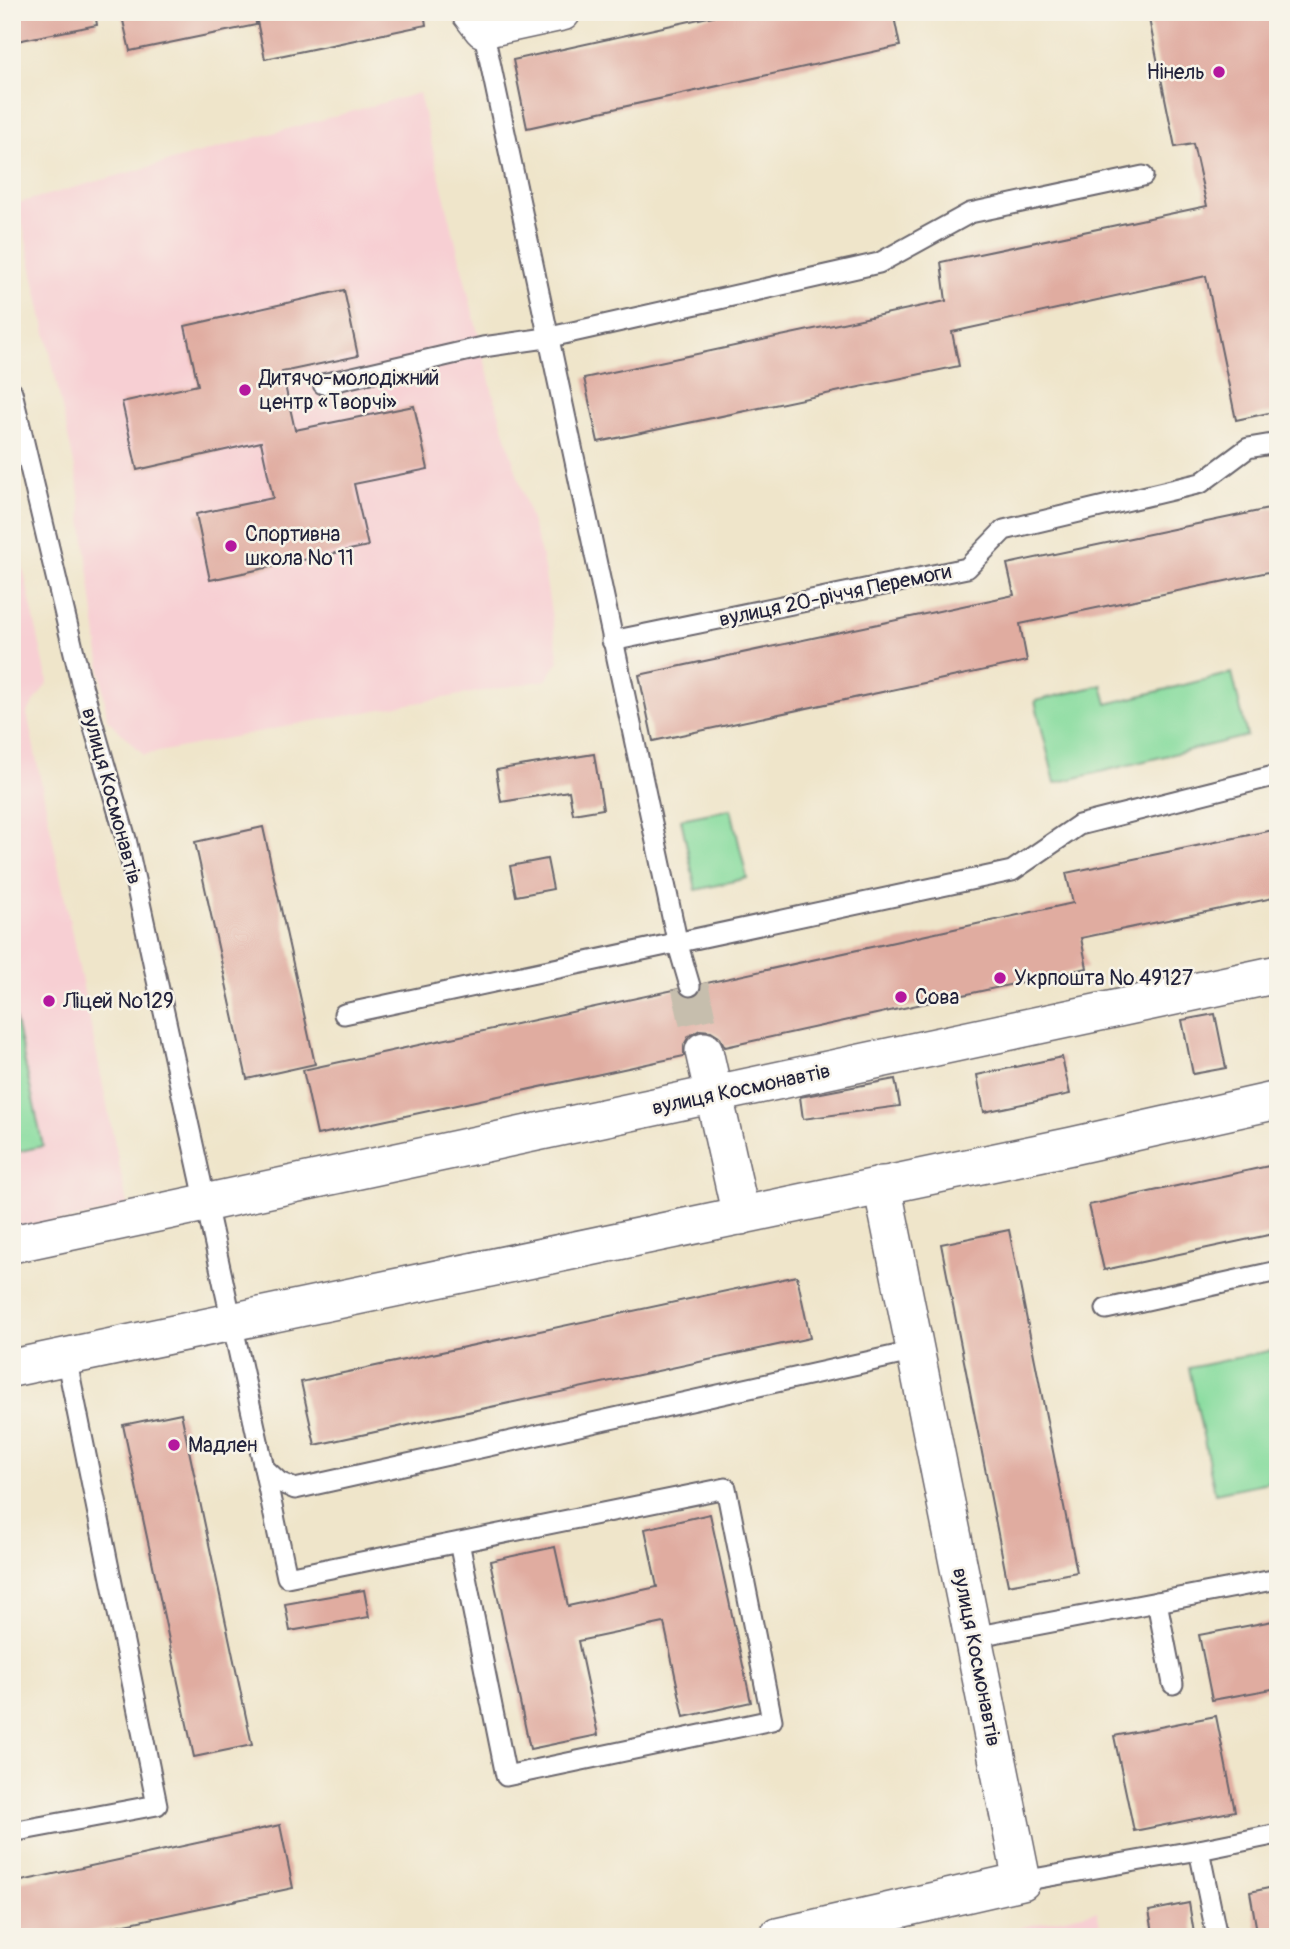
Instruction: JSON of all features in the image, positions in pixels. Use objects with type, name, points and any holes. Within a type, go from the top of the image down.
[{"type":"street","points":[[477,21],[562,12]]},
{"type":"street","name":"вулиця Космонавтів","points":[[12,1244],[1278,974]]},
{"type":"street","points":[[704,1052],[741,1216]]},
{"type":"street","points":[[12,1368],[231,1322],[634,1226],[741,1216],[1278,1100]]},
{"type":"street","name":"вулиця Космонавтів","points":[[882,1185],[1023,1881]]},
{"type":"street","points":[[777,1937],[848,1929],[1023,1881]]},
{"type":"lane","points":[[477,21],[678,945],[690,986]]},
{"type":"lane","points":[[323,384],[482,347],[547,338],[879,263],[970,213],[1143,176]]},
{"type":"lane","name":"вулиця Космонавтів","points":[[12,392],[81,682],[126,839],[231,1322],[244,1366],[287,1577],[458,1542]]},
{"type":"lane","name":"вулиця 20-річчя Перемоги","points":[[612,641],[967,569],[1004,530],[1200,483],[1248,448],[1278,443]]},
{"type":"lane","points":[[344,1014],[1012,872],[1079,825],[1278,775]]},
{"type":"lane","points":[[1106,1309],[1278,1271]]},
{"type":"lane","points":[[264,1468],[279,1482],[295,1489],[916,1351]]},
{"type":"lane","points":[[12,1832],[157,1805],[66,1357]]},
{"type":"lane","points":[[726,1488],[772,1720],[506,1776],[458,1542],[726,1488]]},
{"type":"lane","points":[[973,1637],[1278,1579]]},
{"type":"lane","points":[[1157,1602],[1173,1684]]},
{"type":"lane","points":[[1023,1881],[1278,1834]]},
{"type":"lane","points":[[1199,1850],[1217,1937]]},
{"type":"shaded area","points":[[419,93],[492,390],[542,557],[559,661],[546,680],[308,722],[144,755],[107,719],[77,478],[18,203]]},
{"type":"shaded area","name":"Ліцей №129","points":[[12,517],[48,682],[27,713],[128,1208],[12,1232]]},
{"type":"shaded area","points":[[1097,1911],[1103,1937],[975,1937]]},
{"type":"green space","points":[[1232,673],[1247,736],[1055,783],[1035,701],[1102,685],[1107,704]]},
{"type":"green space","points":[[731,809],[747,878],[696,890],[681,819]]},
{"type":"green space","points":[[12,1004],[43,1146],[12,1153]]},
{"type":"green space","points":[[1278,1349],[1278,1480],[1215,1493],[1189,1368]]},
{"type":"building","points":[[12,12],[95,12],[97,25],[12,42]]},
{"type":"building","points":[[121,12],[255,12],[256,25],[130,51]]},
{"type":"building","points":[[255,12],[424,12],[426,25],[265,59]]},
{"type":"building","points":[[731,12],[893,12],[900,46],[527,128],[513,60]]},
{"type":"building","points":[[1180,12],[1278,12],[1278,411],[1236,420],[1206,276],[952,332],[959,366],[598,442],[584,378],[946,301],[941,262],[1207,206],[1193,144],[1175,147],[1149,19]]},
{"type":"building","points":[[344,290],[358,356],[282,372],[295,430],[414,406],[428,469],[354,484],[368,546],[210,580],[196,514],[273,498],[261,442],[137,470],[122,402],[198,385],[185,326]]},
{"type":"building","points":[[1278,507],[1278,570],[1020,624],[1027,661],[653,741],[639,675],[1014,595],[1007,564]]},
{"type":"building","points":[[594,754],[603,809],[573,814],[569,791],[501,802],[496,770]]},
{"type":"building","points":[[263,827],[315,1064],[247,1079],[195,842]]},
{"type":"building","points":[[1278,829],[1278,897],[1081,938],[1087,968],[725,1047],[719,1036],[711,1031],[700,1030],[689,1036],[684,1045],[684,1056],[317,1135],[303,1070],[678,989],[682,995],[693,998],[699,994],[702,984],[1073,903],[1066,873]]},
{"type":"building","points":[[547,859],[553,889],[516,896],[510,866]]},
{"type":"building","points":[[1215,1014],[1226,1068],[1193,1074],[1182,1020]]},
{"type":"building","points":[[1062,1057],[1070,1094],[984,1112],[977,1075]]},
{"type":"building","points":[[895,1079],[900,1106],[803,1119],[800,1097]]},
{"type":"building","points":[[1278,1164],[1278,1233],[1104,1270],[1089,1205]]},
{"type":"building","points":[[1009,1230],[1077,1572],[1008,1585],[941,1244]]},
{"type":"building","points":[[797,1276],[810,1338],[315,1445],[301,1382]]},
{"type":"building","points":[[181,1413],[252,1745],[194,1757],[123,1425]]},
{"type":"building","points":[[710,1514],[751,1702],[684,1717],[664,1623],[578,1641],[598,1735],[530,1749],[490,1561],[555,1547],[568,1606],[657,1587],[645,1529]]},
{"type":"building","points":[[364,1590],[369,1617],[290,1631],[285,1604]]},
{"type":"building","points":[[1278,1620],[1278,1688],[1212,1700],[1199,1635]]},
{"type":"building","points":[[1216,1716],[1235,1811],[1134,1831],[1114,1736]]},
{"type":"building","points":[[280,1825],[293,1888],[65,1937],[12,1937],[12,1883]]},
{"type":"building","points":[[1278,1886],[1278,1937],[1258,1937],[1250,1892]]},
{"type":"building","points":[[1189,1903],[1194,1933],[1154,1937],[1149,1911]]},
{"type":"tunnel","points":[[690,986],[704,1051]]},
{"type":"place","name":"Нінель","points":[[1219,72]]},
{"type":"place","name":"Дитячо-молодіжний центр «Творчі»","points":[[245,390]]},
{"type":"place","name":"Спортивна школа № 11","points":[[231,546]]},
{"type":"place","name":"Укрпошта № 49127","points":[[1000,978]]},
{"type":"place","name":"Сова","points":[[901,997]]},
{"type":"place","name":"Ліцей №129","points":[[49,1001]]},
{"type":"place","name":"Мадлен","points":[[174,1445]]}]
